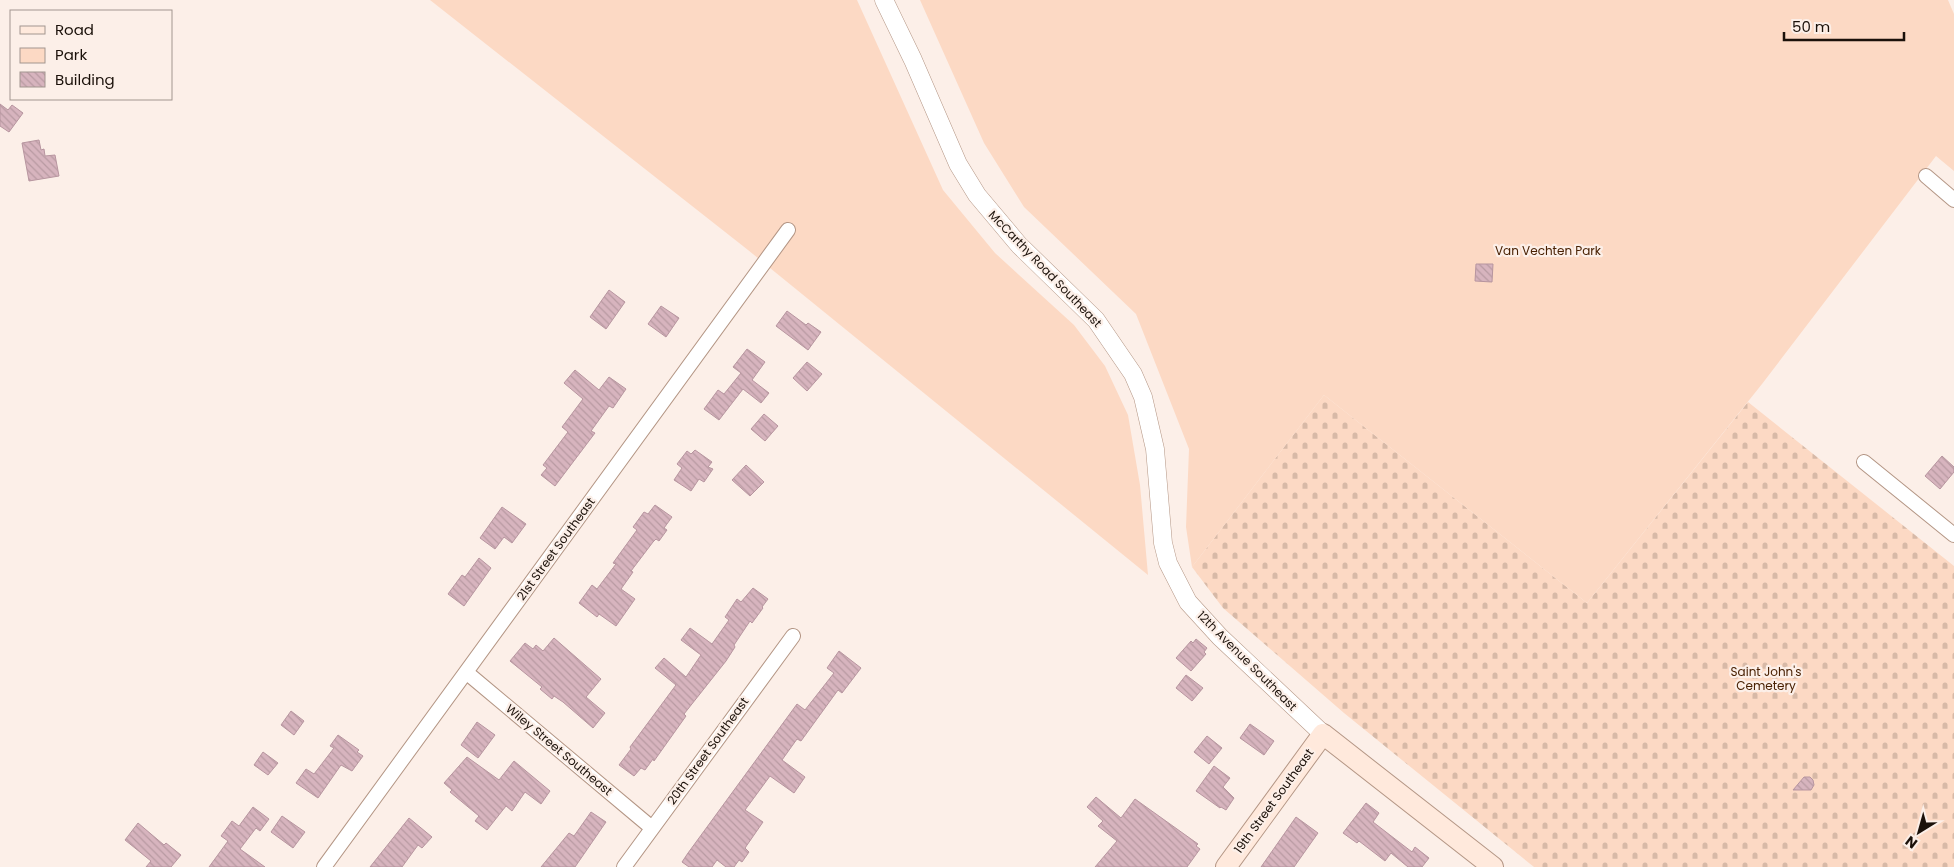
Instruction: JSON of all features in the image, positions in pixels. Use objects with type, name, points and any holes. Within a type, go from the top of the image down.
[{"type":"main road","name":"19th Street Southeast","points":[[1226,867],[1323,734]]},
{"type":"main road","name":"12th Avenue Southeast","points":[[1323,734],[1493,867]]},
{"type":"street","name":"McCarthy Road Southeast","points":[[884,0],[913,60],[958,164],[977,195],[1019,245],[1096,320],[1133,374]]},
{"type":"street","points":[[1926,176],[1954,200]]},
{"type":"street","name":"21st Street Southeast","points":[[324,867],[788,230]]},
{"type":"street","name":"12th Avenue Southeast","points":[[1133,374],[1143,397],[1150,423],[1159,476],[1163,543],[1168,563],[1176,582],[1188,602],[1201,618],[1323,734]]},
{"type":"street","points":[[1864,462],[1954,535]]},
{"type":"street","name":"20th Street Southeast","points":[[624,867],[793,636]]},
{"type":"street","name":"Wiley Street Southeast","points":[[466,672],[652,828]]},
{"type":"green space","points":[[430,0],[857,0],[943,190],[995,253],[1074,325],[1105,366],[1128,415],[1140,485],[1148,575],[748,250]]},
{"type":"green space","name":"Van Vechten Park","points":[[920,0],[1948,0],[1954,14],[1954,171],[1936,156],[1762,384],[1587,603],[1324,395],[1192,567],[1186,527],[1189,449],[1136,314],[1024,207],[984,143]]},
{"type":"green space","name":"Saint John's Cemetery","points":[[1324,395],[1587,603],[1748,402],[1954,566],[1954,867],[1534,867],[1344,713],[1223,608],[1192,567]]},
{"type":"building","points":[[0,104],[8,110],[12,105],[23,113],[9,132],[0,126]]},
{"type":"building","points":[[39,140],[41,150],[44,149],[45,156],[55,155],[59,176],[29,181],[22,143]]},
{"type":"building","points":[[1476,264],[1493,264],[1492,282],[1475,281]]},
{"type":"building","points":[[609,290],[625,302],[606,329],[590,317]]},
{"type":"building","points":[[661,306],[679,318],[666,337],[648,324]]},
{"type":"building","points":[[787,311],[806,325],[808,323],[821,332],[808,350],[776,326]]},
{"type":"building","points":[[747,349],[765,362],[752,380],[769,393],[761,403],[743,389],[719,420],[704,409],[718,390],[724,394],[741,373],[733,367]]},
{"type":"building","points":[[807,362],[822,374],[807,391],[793,378]]},
{"type":"building","points":[[575,370],[599,390],[609,377],[626,389],[613,408],[609,406],[591,431],[595,433],[555,486],[541,475],[547,468],[543,465],[568,432],[562,427],[583,399],[564,383]]},
{"type":"building","points":[[764,414],[778,426],[765,441],[751,429]]},
{"type":"building","points":[[695,450],[712,462],[708,467],[713,469],[704,482],[699,479],[691,491],[674,480],[682,468],[677,464],[687,451],[691,454]]},
{"type":"building","points":[[1942,456],[1954,467],[1954,472],[1940,489],[1925,476]]},
{"type":"building","points":[[746,465],[764,482],[750,496],[732,480]]},
{"type":"building","points":[[655,505],[672,517],[664,528],[667,530],[659,541],[656,539],[653,542],[631,571],[633,572],[621,589],[635,599],[616,626],[599,614],[597,617],[579,603],[592,585],[597,589],[616,564],[613,563],[637,530],[633,527],[644,512],[648,514]]},
{"type":"building","points":[[502,507],[526,524],[512,543],[504,537],[495,549],[480,538]]},
{"type":"building","points":[[479,558],[491,568],[464,606],[448,594],[462,575],[465,577]]},
{"type":"building","points":[[753,588],[768,599],[763,608],[752,623],[750,621],[726,661],[684,714],[686,716],[654,761],[653,759],[645,770],[641,768],[634,776],[619,765],[676,685],[655,668],[664,658],[686,677],[701,655],[681,640],[690,628],[712,644],[729,620],[725,617],[737,599],[741,602]]},
{"type":"building","points":[[554,638],[601,679],[586,697],[605,713],[593,728],[563,702],[554,696],[552,699],[540,689],[542,687],[510,661],[525,643],[533,649],[536,645],[543,651]]},
{"type":"building","points":[[1196,639],[1207,648],[1204,652],[1206,654],[1191,671],[1176,658],[1191,641],[1193,643]]},
{"type":"building","points":[[839,651],[861,668],[842,693],[838,690],[801,741],[797,739],[782,760],[805,777],[794,793],[770,776],[745,810],[763,822],[745,848],[749,852],[742,862],[739,860],[734,867],[726,867],[717,860],[712,867],[689,867],[682,862],[797,704],[805,710],[834,673],[827,668]]},
{"type":"building","points":[[1186,675],[1203,688],[1192,701],[1176,688]]},
{"type":"building","points":[[291,711],[304,721],[294,735],[281,725]]},
{"type":"building","points":[[477,722],[495,735],[478,758],[461,745]]},
{"type":"building","points":[[1250,724],[1274,741],[1264,755],[1240,738]]},
{"type":"building","points":[[338,735],[359,750],[357,752],[363,756],[352,771],[341,765],[318,798],[296,783],[306,769],[314,774],[334,748],[330,746]]},
{"type":"building","points":[[1207,736],[1222,748],[1209,764],[1194,752]]},
{"type":"building","points":[[263,752],[278,763],[268,775],[254,765]]},
{"type":"building","points":[[467,757],[499,780],[514,761],[550,791],[541,804],[525,792],[512,811],[506,806],[487,830],[475,821],[479,816],[450,792],[452,790],[444,783]]},
{"type":"building","points":[[1214,766],[1230,778],[1223,787],[1234,798],[1226,810],[1220,808],[1196,791]]},
{"type":"building","points":[[1804,777],[1810,777],[1813,780],[1814,785],[1811,790],[1793,790]]},
{"type":"building","points":[[1096,797],[1121,818],[1135,799],[1198,844],[1196,846],[1200,849],[1187,867],[1095,867],[1117,841],[1098,826],[1103,821],[1087,807]]},
{"type":"building","points":[[1366,803],[1379,813],[1373,822],[1412,852],[1415,847],[1429,858],[1422,867],[1408,867],[1391,853],[1385,861],[1359,841],[1357,843],[1343,833]]},
{"type":"building","points":[[253,807],[269,819],[260,831],[256,828],[240,849],[265,867],[209,867],[228,841],[221,836],[232,821],[239,826]]},
{"type":"building","points":[[591,812],[606,822],[575,867],[541,867],[569,833],[574,836]]},
{"type":"building","points":[[282,816],[305,832],[293,848],[271,832]]},
{"type":"building","points":[[1296,817],[1318,833],[1294,867],[1261,867]]},
{"type":"building","points":[[409,818],[432,837],[422,848],[418,845],[402,867],[370,867]]},
{"type":"building","points":[[138,823],[164,845],[166,843],[181,855],[171,867],[146,867],[151,861],[125,840]]}]
